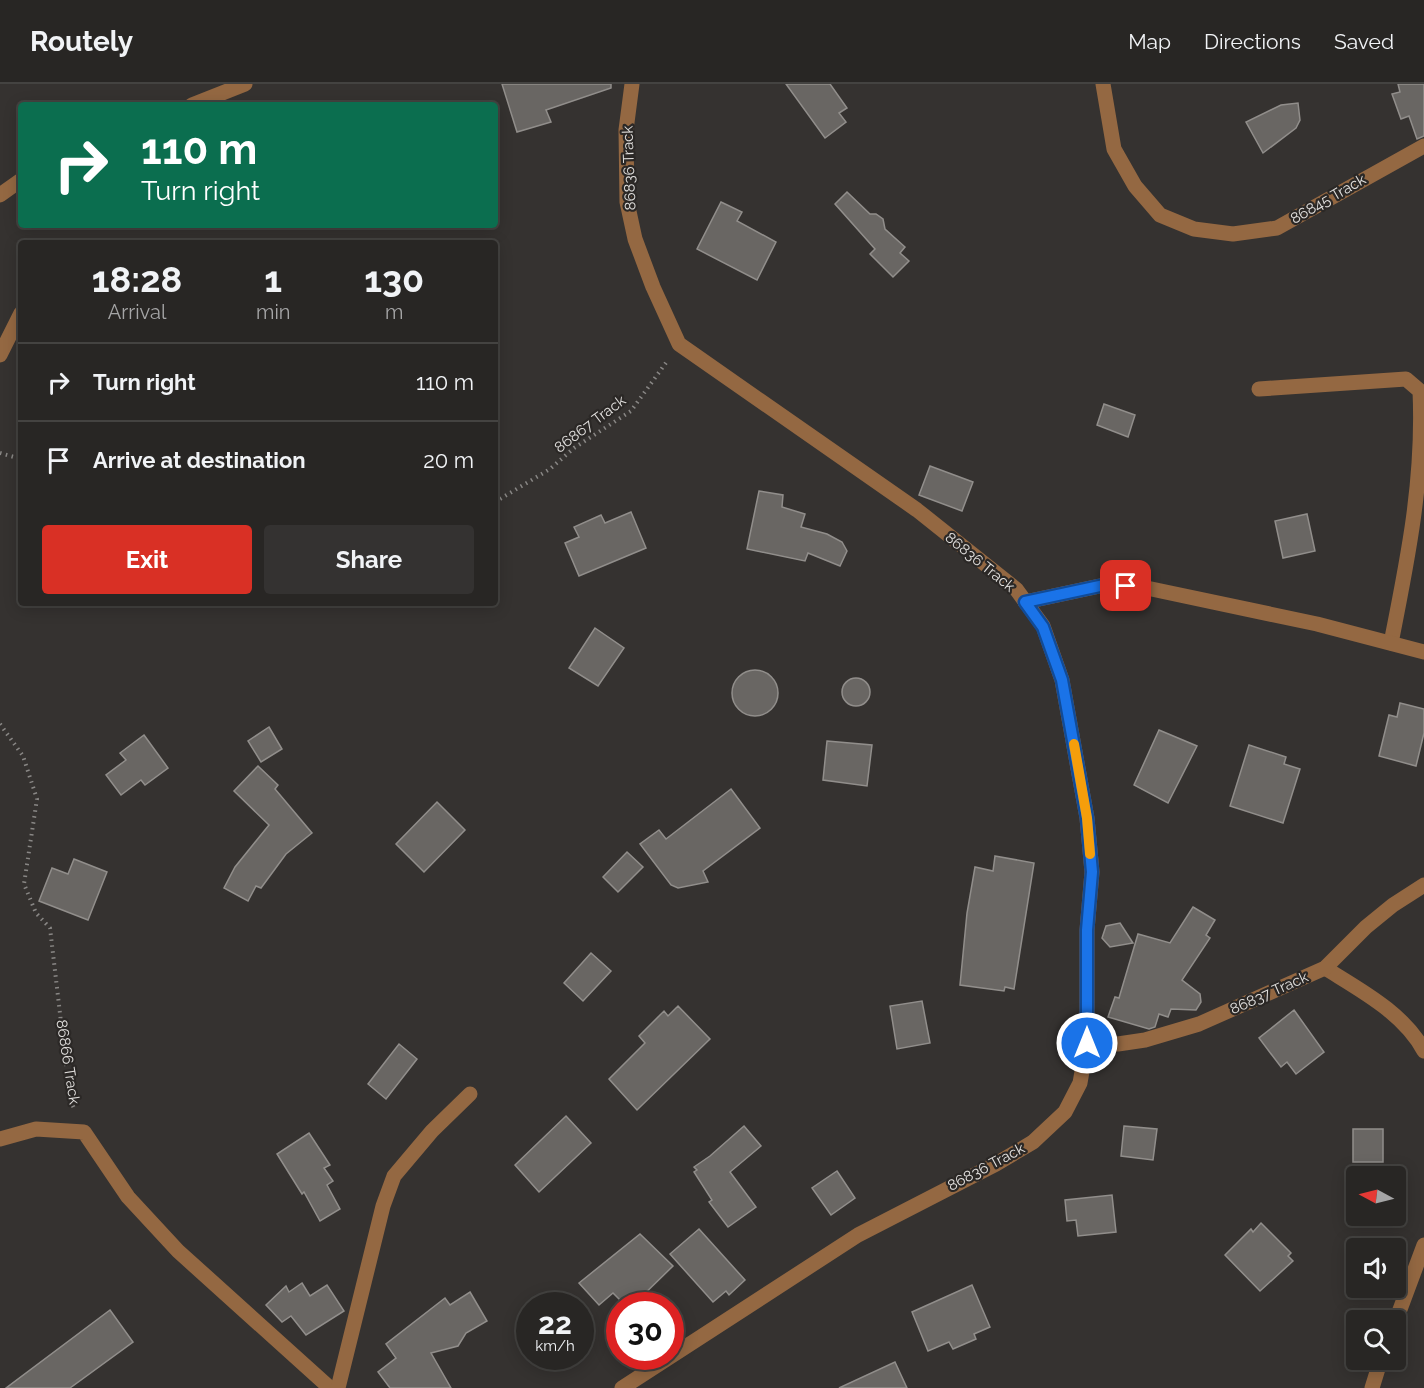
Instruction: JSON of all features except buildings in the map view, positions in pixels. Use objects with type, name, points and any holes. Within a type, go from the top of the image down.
[{"type":"street","points":[[200,102],[245,84]]},
{"type":"street","name":"86836 Track","points":[[622,1388],[858,1235],[996,1164],[1033,1142],[1065,1112],[1080,1083],[1087,1043],[1087,930],[1092,872],[1087,818],[1062,680],[1043,627],[1016,589],[916,510],[679,344],[653,288],[635,239],[627,202],[626,130],[632,84]]},
{"type":"street","name":"86845 Track","points":[[1103,84],[1114,149],[1135,186],[1160,215],[1194,229],[1233,234],[1277,228],[1424,146]]},
{"type":"street","points":[[0,195],[18,182]]},
{"type":"street","points":[[0,355],[18,319]]},
{"type":"street","points":[[1259,389],[1406,379],[1420,391],[1423,432],[1418,494],[1391,644]]},
{"type":"street","points":[[1025,602],[1109,584],[1142,587],[1317,624],[1424,652]]},
{"type":"street","name":"86837 Track","points":[[1087,1043],[1118,1044],[1145,1040],[1199,1024],[1325,968],[1366,927],[1393,905],[1424,885]]},
{"type":"street","points":[[1325,968],[1385,1008],[1408,1027],[1424,1051]]},
{"type":"street","points":[[338,1388],[383,1206],[394,1176],[432,1131],[470,1094]]},
{"type":"street","points":[[0,1138],[36,1129],[84,1132],[128,1197],[178,1251],[330,1388]]},
{"type":"street","points":[[1400,1310],[1424,1245]]},
{"type":"street","points":[[1372,1388],[1378,1370]]},
{"type":"path","name":"86867 Track","points":[[498,500],[550,469],[573,448],[631,411],[679,344]]},
{"type":"path","points":[[0,453],[18,458]]},
{"type":"path","name":"86866 Track","points":[[0,724],[22,756],[37,799],[24,884],[36,913],[50,928],[70,1099],[84,1132]]},
{"type":"slow traffic","points":[[1074,744],[1087,818],[1090,854]]},
{"type":"route","points":[[1087,1043],[1087,930],[1092,872],[1087,818],[1062,680],[1043,627],[1025,602],[1109,584],[1126,586]]}]
